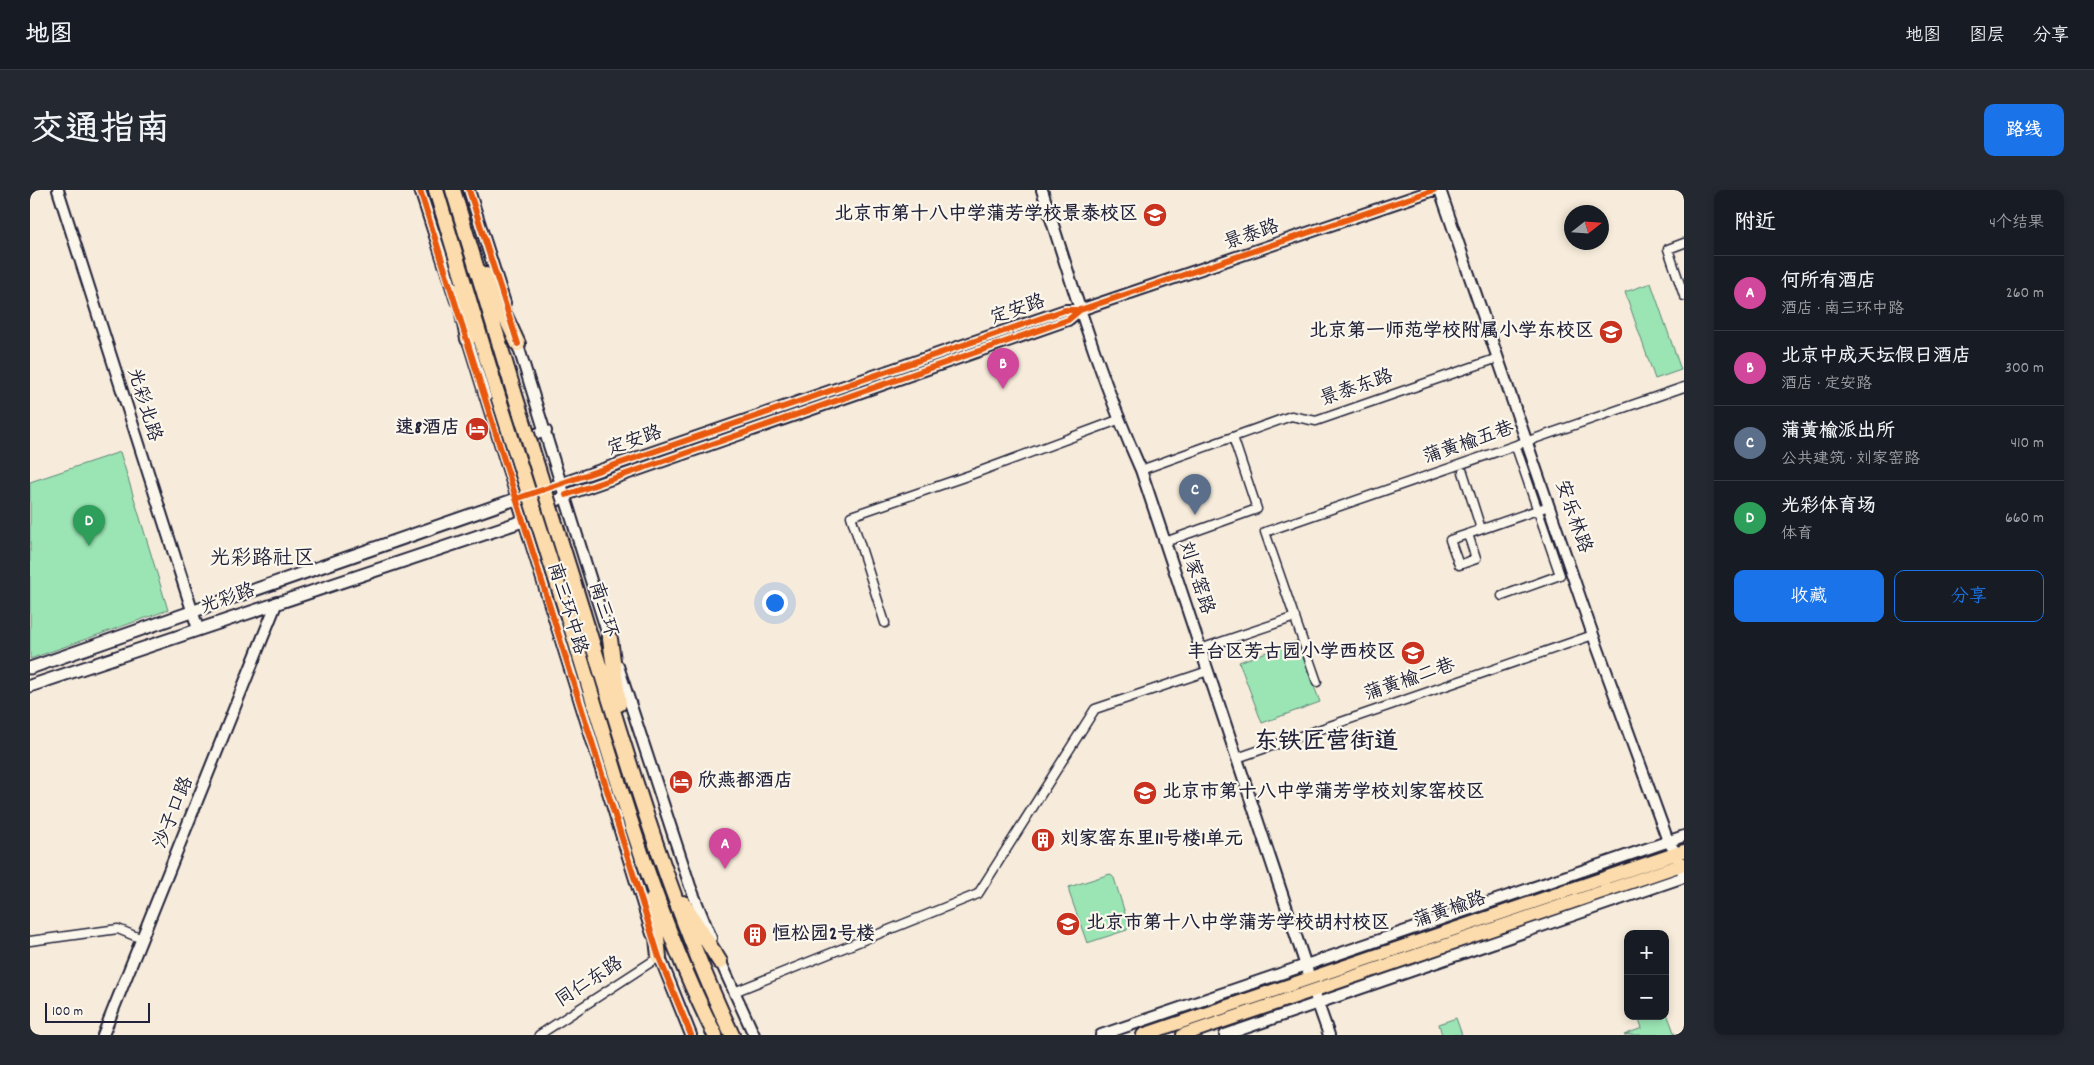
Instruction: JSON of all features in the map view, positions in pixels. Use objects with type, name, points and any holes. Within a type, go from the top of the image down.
[{"type":"highway","name":"南三环","points":[[436,190],[498,396],[650,878],[693,992],[715,1035]]},
{"type":"highway","name":"南三环","points":[[453,190],[514,392],[666,874],[709,986],[732,1035]]},
{"type":"highway","points":[[444,215],[468,339]]},
{"type":"highway","points":[[462,222],[518,344]]},
{"type":"highway","points":[[610,639],[625,747]]},
{"type":"highway","points":[[666,874],[720,962]]},
{"type":"highway","points":[[650,878],[660,957]]},
{"type":"main road","name":"光彩路","points":[[30,668],[516,499]]},
{"type":"main road","name":"光彩路","points":[[30,686],[523,521]]},
{"type":"main road","name":"蒲黄榆路","points":[[1143,1035],[1312,984],[1682,864]]},
{"type":"main road","name":"蒲黄榆路","points":[[1183,1035],[1312,984]]},
{"type":"street","name":"光彩北路","points":[[58,190],[198,629]]},
{"type":"street","name":"南三环中路","points":[[420,190],[660,957],[691,1035]]},
{"type":"street","name":"南三环中路","points":[[469,190],[690,886],[720,962],[754,1035]]},
{"type":"street","name":"刘家窑路","points":[[1042,190],[1080,310],[1118,420],[1141,470],[1329,1035]]},
{"type":"street","name":"景泰路","points":[[1080,310],[1434,190]]},
{"type":"street","name":"安乐林路","points":[[1440,190],[1593,635],[1668,841],[1682,864]]},
{"type":"street","points":[[1684,243],[1668,249],[1684,296]]},
{"type":"street","name":"定安路","points":[[516,499],[1055,314],[1080,310]]},
{"type":"street","name":"定安路","points":[[523,521],[566,495],[1068,320],[1080,310]]},
{"type":"street","name":"景泰东路","points":[[1141,470],[1291,416],[1316,421],[1498,358]]},
{"type":"street","name":"蒲黄榆五巷","points":[[1294,617],[1265,532],[1684,387]]},
{"type":"street","points":[[885,623],[851,516],[970,475],[1118,420]]},
{"type":"street","points":[[499,445],[546,431]]},
{"type":"street","points":[[1165,542],[1257,509],[1233,437]]},
{"type":"street","points":[[1502,596],[1560,575],[1517,450]]},
{"type":"street","points":[[1463,472],[1481,529]]},
{"type":"street","points":[[1468,534],[1550,506]]},
{"type":"street","points":[[539,573],[585,559]]},
{"type":"street","name":"沙子口路","points":[[103,1035],[277,602]]},
{"type":"street","points":[[1200,649],[1294,617],[1317,682]]},
{"type":"street","name":"蒲黄榆二巷","points":[[1237,758],[1593,635]]},
{"type":"street","points":[[734,992],[978,894],[1095,709],[1208,671]]},
{"type":"street","points":[[1101,1035],[1684,836]]},
{"type":"street","points":[[1225,1035],[1318,1003],[1682,864]]},
{"type":"street","points":[[30,941],[118,929],[142,939]]},
{"type":"street","name":"同仁东路","points":[[539,1035],[660,957]]},
{"type":"green space","points":[[1651,283],[1681,370],[1655,379],[1625,292]]},
{"type":"green space","points":[[120,452],[168,610],[30,659],[30,482]]},
{"type":"green space","points":[[1297,641],[1320,702],[1262,723],[1239,662]]},
{"type":"green space","points":[[1110,874],[1114,878],[1128,923],[1127,930],[1087,943],[1069,892],[1069,887]]},
{"type":"green space","points":[[1456,1018],[1462,1035],[1442,1035],[1439,1024]]},
{"type":"green space","points":[[1669,1019],[1675,1035],[1624,1035],[1642,1028],[1639,1020]]},
{"type":"cycle path","points":[[420,190],[659,957],[691,1035]]},
{"type":"cycle path","points":[[469,190],[518,344]]},
{"type":"cycle path","points":[[516,499],[1065,310],[1080,310],[1434,190]]},
{"type":"cycle path","points":[[566,495],[1068,320],[1080,310]]},
{"type":"place","name":"北京市第十八中学蒲芳学校景泰校区","points":[[1155,215]]},
{"type":"place","name":"北京第一师范学校附属小学东校区","points":[[1611,332]]},
{"type":"place","name":"北京中成天坛假日酒店","points":[[1003,389]]},
{"type":"place","name":"速8酒店","points":[[477,429]]},
{"type":"place","name":"蒲黄榆派出所","points":[[1195,515]]},
{"type":"place","name":"光彩体育场","points":[[89,546]]},
{"type":"place","name":"丰台区芳古园小学西校区","points":[[1413,653]]},
{"type":"place","name":"欣燕都酒店","points":[[681,782]]},
{"type":"place","name":"北京市第十八中学蒲芳学校刘家窑校区","points":[[1145,793]]},
{"type":"place","name":"刘家窑东里11号楼1单元","points":[[1043,840]]},
{"type":"place","name":"何所有酒店","points":[[725,869]]},
{"type":"place","name":"北京市第十八中学蒲芳学校胡村校区","points":[[1068,924]]},
{"type":"place","name":"恒松园2号楼","points":[[755,935]]},
{"type":"district","name":"光彩路社区","points":[[262,560]]},
{"type":"district","name":"东铁匠营街道","points":[[1326,743]]}]
